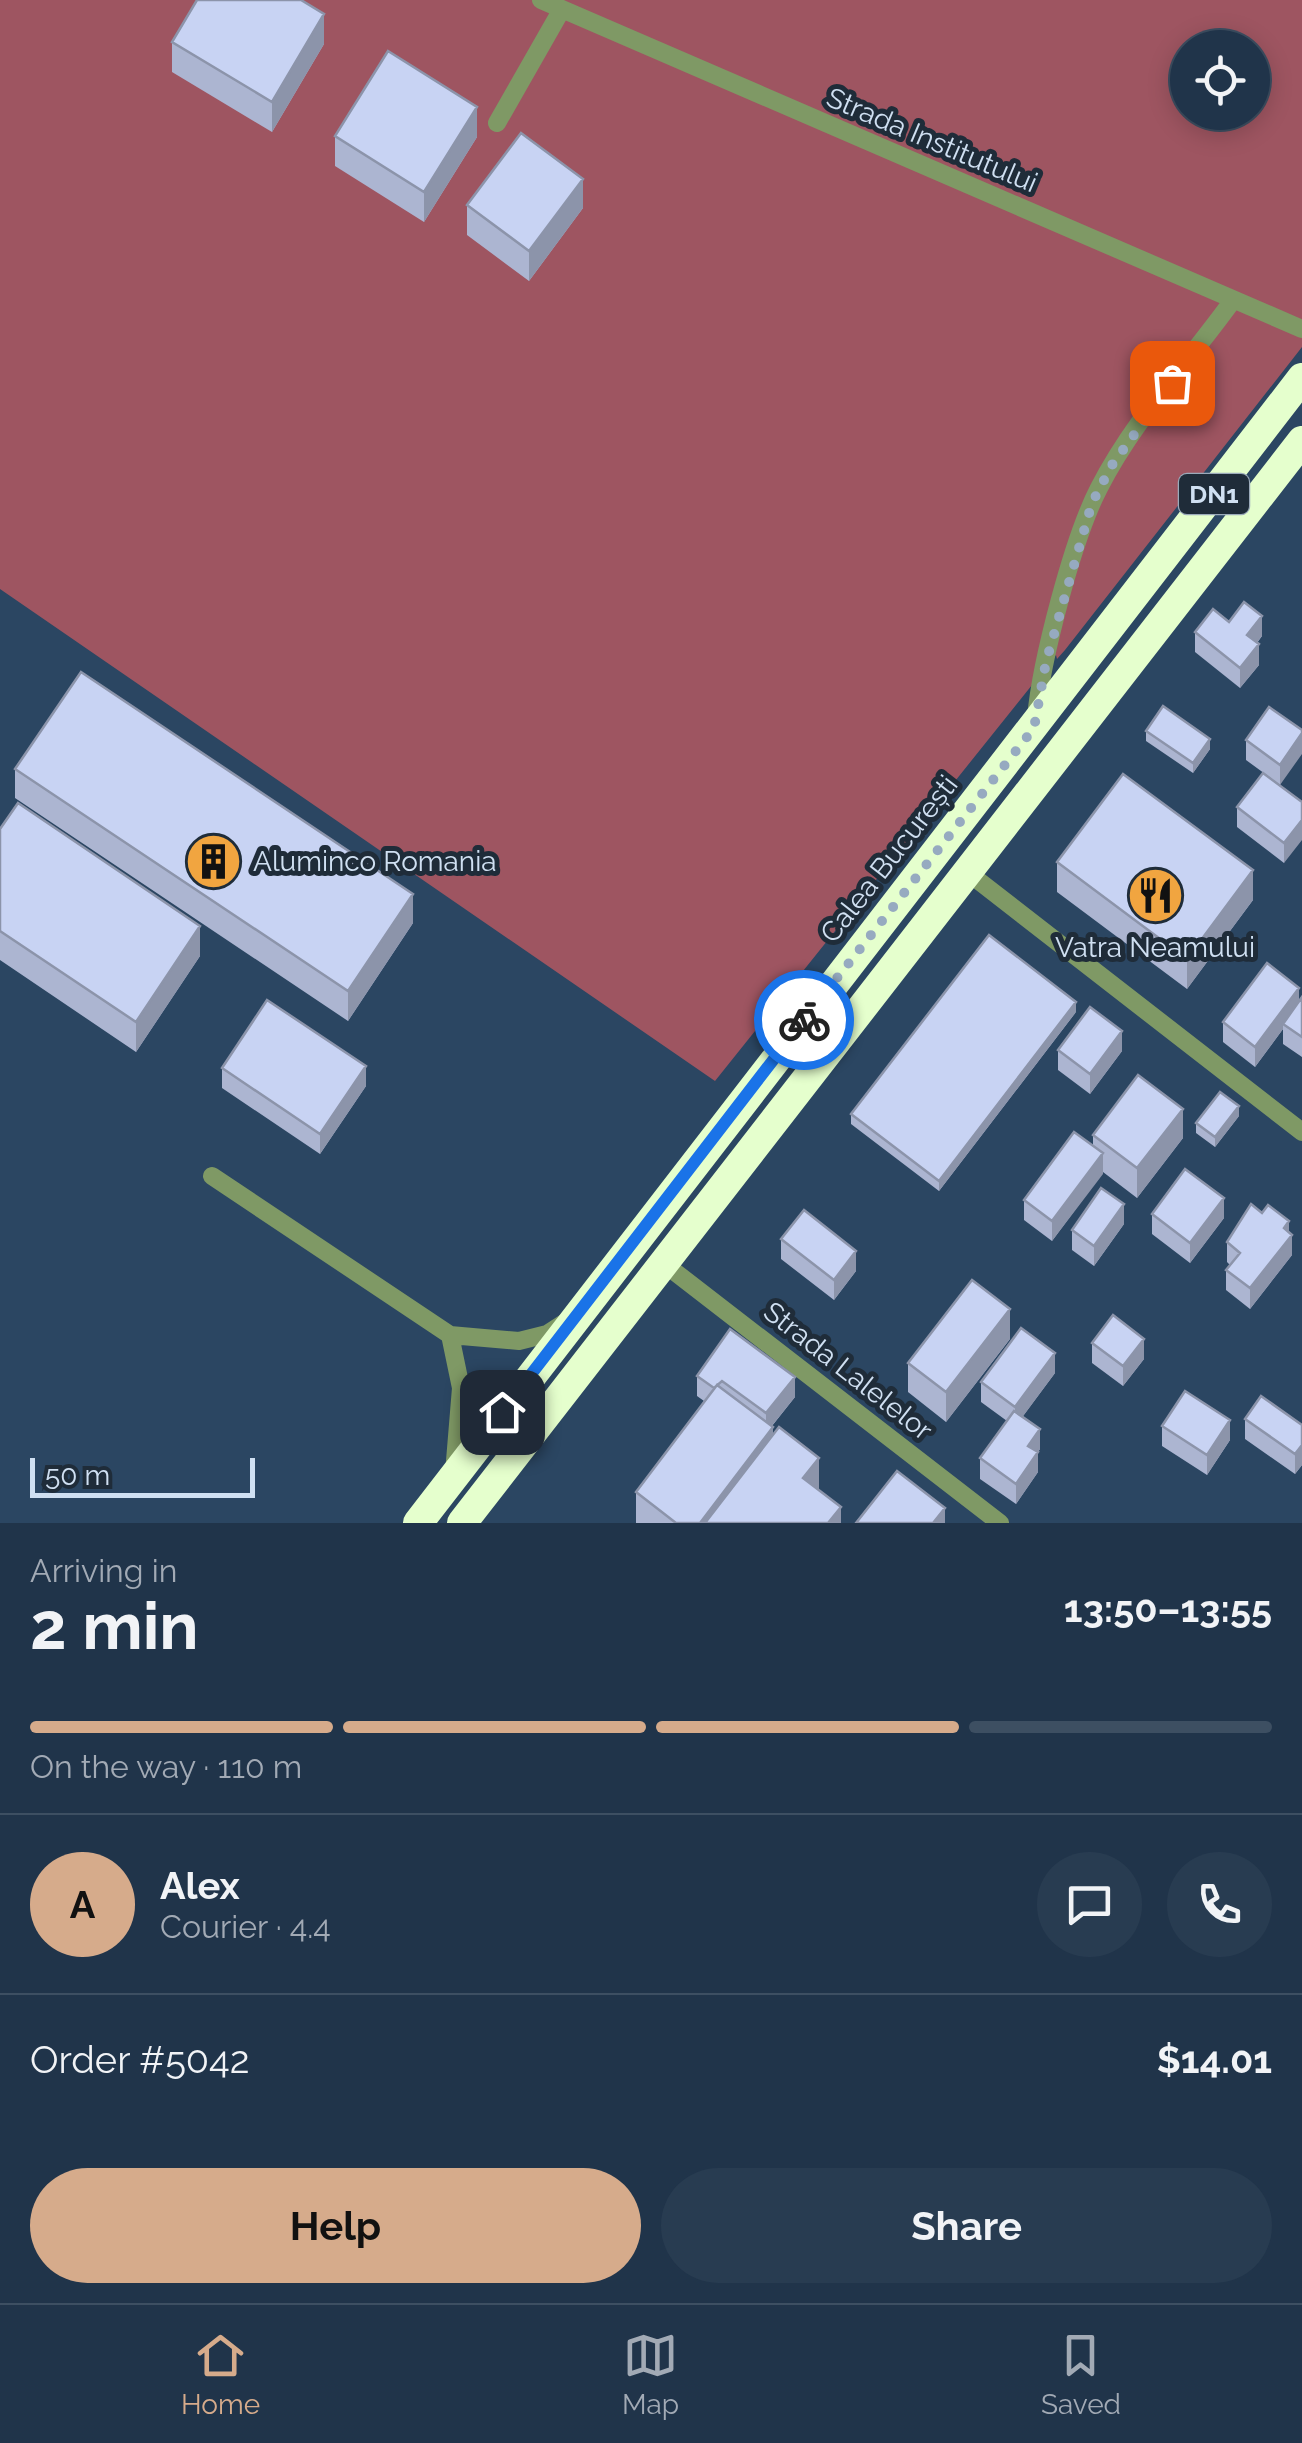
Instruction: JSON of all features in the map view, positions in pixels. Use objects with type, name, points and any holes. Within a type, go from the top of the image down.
[{"type":"highway","name":"Calea București","points":[[418,1523],[1302,378]]},
{"type":"highway","name":"DN1","points":[[462,1523],[1302,441]]},
{"type":"street","name":"Strada Institutului","points":[[541,0],[1302,330]]},
{"type":"street","points":[[497,123],[562,9]]},
{"type":"street","points":[[1034,728],[1046,662],[1092,503],[1112,465],[1233,300]]},
{"type":"street","points":[[966,871],[1302,1132]]},
{"type":"street","points":[[212,1176],[450,1335],[519,1340],[548,1334],[574,1318]]},
{"type":"street","name":"Strada Lalelelor","points":[[662,1262],[1000,1523]]},
{"type":"street","points":[[450,1335],[462,1388],[454,1475]]},
{"type":"shaded area","points":[[0,0],[1302,0],[1302,347],[1065,650],[1057,659],[1056,655],[715,1081],[0,589]]},
{"type":"building","points":[[197,0],[301,0],[324,14],[272,102],[172,42]]},
{"type":"building","points":[[388,51],[477,107],[424,192],[335,136]]},
{"type":"building","points":[[521,133],[583,179],[529,251],[467,205]]},
{"type":"building","points":[[1244,602],[1262,616],[1247,635],[1259,644],[1240,668],[1195,632],[1213,609],[1229,622]]},
{"type":"building","name":"Aluminco Romania","points":[[81,672],[413,894],[348,991],[15,769]]},
{"type":"building","points":[[1163,706],[1210,739],[1193,763],[1146,731]]},
{"type":"building","points":[[1269,707],[1302,730],[1280,765],[1246,740]]},
{"type":"building","points":[[1263,773],[1302,802],[1302,820],[1284,843],[1237,807]]},
{"type":"building","name":"Vatra Neamului","points":[[1123,774],[1253,870],[1187,959],[1057,862]]},
{"type":"building","points":[[18,803],[200,926],[136,1022],[0,931],[0,829]]},
{"type":"building","points":[[989,935],[1076,1002],[939,1181],[851,1114]]},
{"type":"building","points":[[1267,963],[1299,988],[1255,1047],[1223,1022]]},
{"type":"building","points":[[1302,997],[1302,1037],[1283,1024]]},
{"type":"building","points":[[267,1000],[366,1066],[320,1134],[222,1068]]},
{"type":"building","points":[[1090,1007],[1122,1031],[1090,1074],[1058,1050]]},
{"type":"building","points":[[1138,1075],[1183,1109],[1137,1168],[1093,1135]]},
{"type":"building","points":[[1220,1092],[1239,1106],[1215,1137],[1196,1123]]},
{"type":"building","points":[[1074,1132],[1103,1153],[1052,1221],[1024,1200]]},
{"type":"building","points":[[1185,1169],[1224,1198],[1190,1243],[1152,1214]]},
{"type":"building","points":[[1101,1188],[1124,1204],[1094,1246],[1072,1230]]},
{"type":"building","points":[[1251,1204],[1262,1213],[1268,1205],[1289,1221],[1284,1228],[1292,1235],[1250,1288],[1226,1270],[1240,1253],[1227,1242]]},
{"type":"building","points":[[804,1210],[856,1251],[834,1280],[781,1239]]},
{"type":"building","points":[[972,1280],[1010,1309],[946,1392],[908,1363]]},
{"type":"building","points":[[1113,1315],[1144,1339],[1123,1366],[1092,1343]]},
{"type":"building","points":[[1021,1328],[1055,1353],[1015,1407],[981,1382]]},
{"type":"building","points":[[730,1329],[795,1377],[766,1413],[722,1381],[714,1388],[697,1376]]},
{"type":"building","points":[[717,1385],[773,1427],[700,1523],[676,1523],[636,1492]]},
{"type":"building","points":[[1185,1391],[1230,1420],[1207,1455],[1162,1426]]},
{"type":"building","points":[[1261,1396],[1302,1425],[1302,1445],[1295,1454],[1245,1419]]},
{"type":"building","points":[[1014,1411],[1040,1429],[1028,1446],[1038,1452],[1016,1484],[980,1458]]},
{"type":"building","points":[[779,1427],[819,1458],[803,1478],[841,1507],[828,1523],[705,1523]]},
{"type":"building","points":[[897,1471],[945,1508],[933,1523],[856,1523]]},
{"type":"way so far","points":[[804,1020],[1034,728],[1046,662],[1092,503],[1112,465],[1172,383]]},
{"type":"place","name":"Aluminco Romania","points":[[214,861]]},
{"type":"place","name":"Vatra Neamului","points":[[1155,896]]},
{"type":"route","points":[[502,1412],[804,1020]]}]
